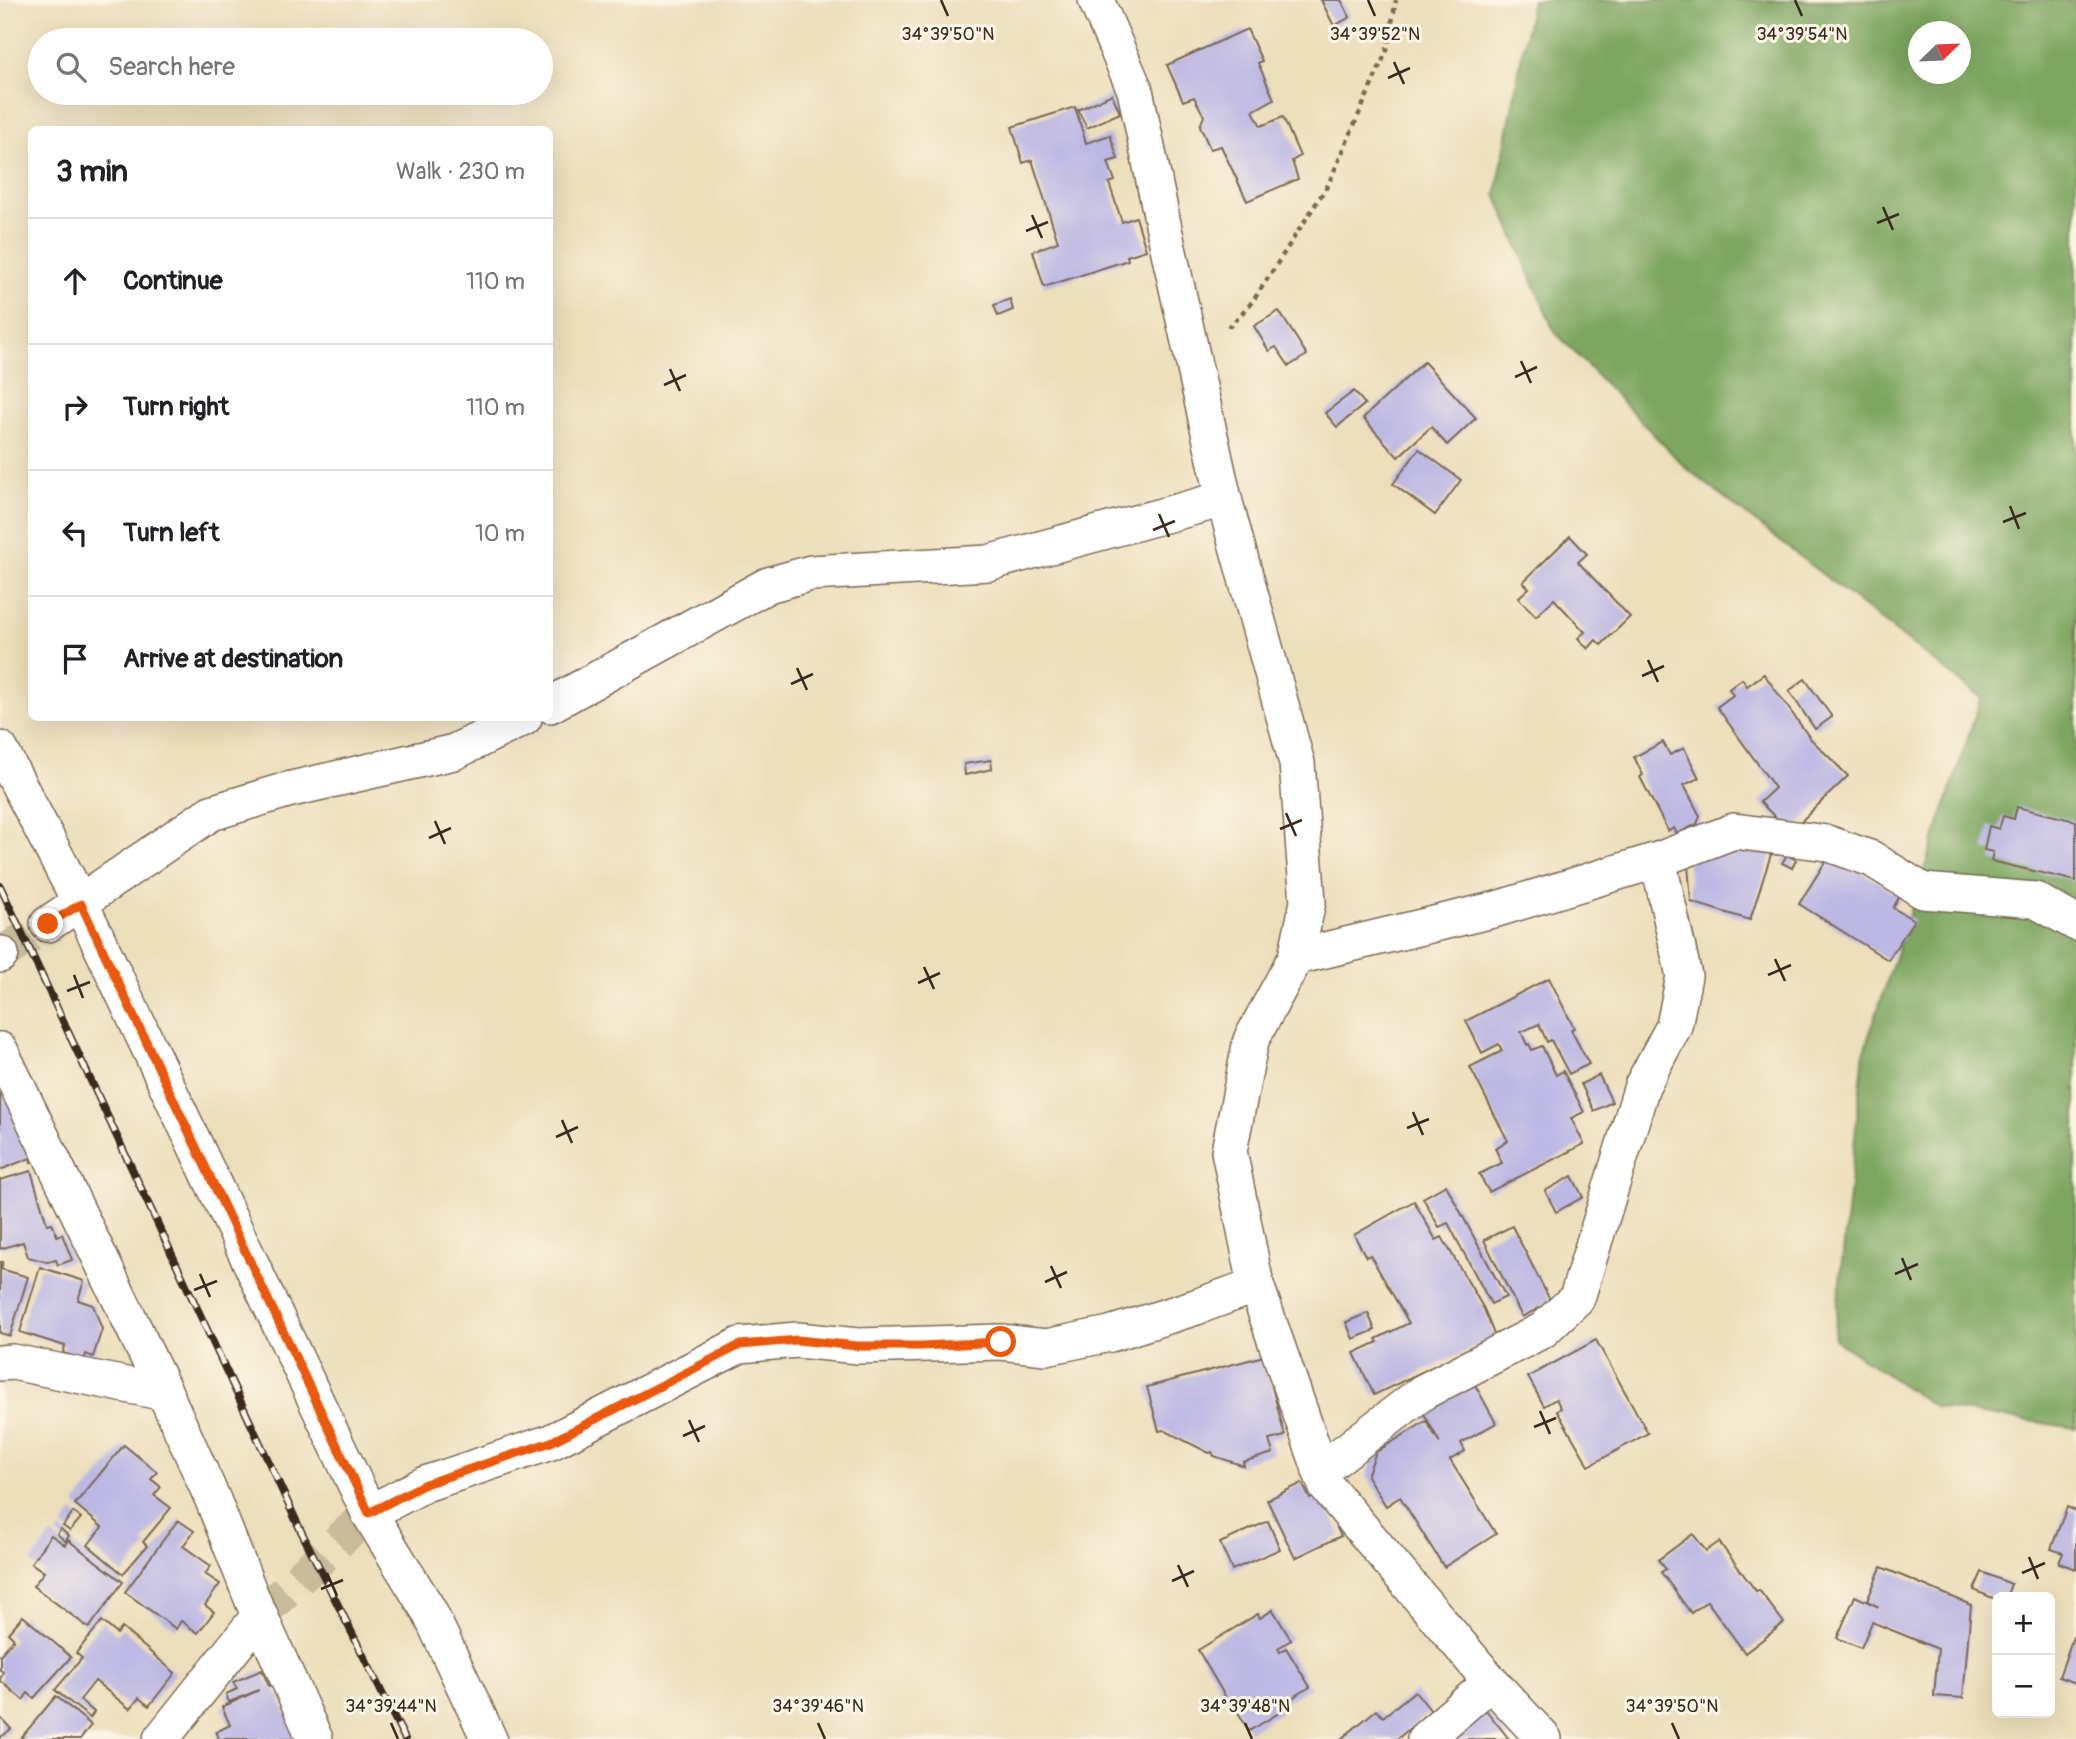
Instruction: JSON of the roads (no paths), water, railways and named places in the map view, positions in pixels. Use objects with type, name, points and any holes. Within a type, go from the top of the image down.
[{"type":"street","points":[[1096,0],[1135,90],[1224,499],[1297,763],[1308,902],[1296,957],[1251,1040],[1229,1151],[1256,1285],[1326,1486],[1491,1682],[1544,1739]]},
{"type":"street","points":[[553,703],[768,585],[811,573],[989,563],[1224,499]]},
{"type":"street","points":[[48,924],[211,813],[287,790],[454,752],[518,721]]},
{"type":"street","points":[[0,749],[81,904],[369,1513],[429,1611],[489,1739]]},
{"type":"street","points":[[1296,957],[1497,909],[1658,860],[1734,831],[1827,843],[1872,859],[1923,891],[2035,901],[2076,923]]},
{"type":"street","points":[[1320,1471],[1423,1392],[1543,1330],[1577,1297],[1642,1086],[1674,1026],[1685,976],[1658,860]]},
{"type":"street","points":[[0,1049],[165,1393],[315,1739]]},
{"type":"street","points":[[369,1513],[425,1484],[551,1442],[740,1345],[797,1340],[858,1346],[1001,1342],[1046,1347],[1110,1334],[1256,1285]]},
{"type":"street","points":[[0,1363],[13,1362],[165,1393]]},
{"type":"street","points":[[161,1739],[260,1615]]},
{"type":"street","points":[[1425,1739],[1491,1682]]},
{"type":"tunnel","points":[[1,954],[48,924]]},
{"type":"tunnel","points":[[260,1615],[369,1513]]},
{"type":"railway","points":[[0,886],[301,1531],[405,1739]]}]
